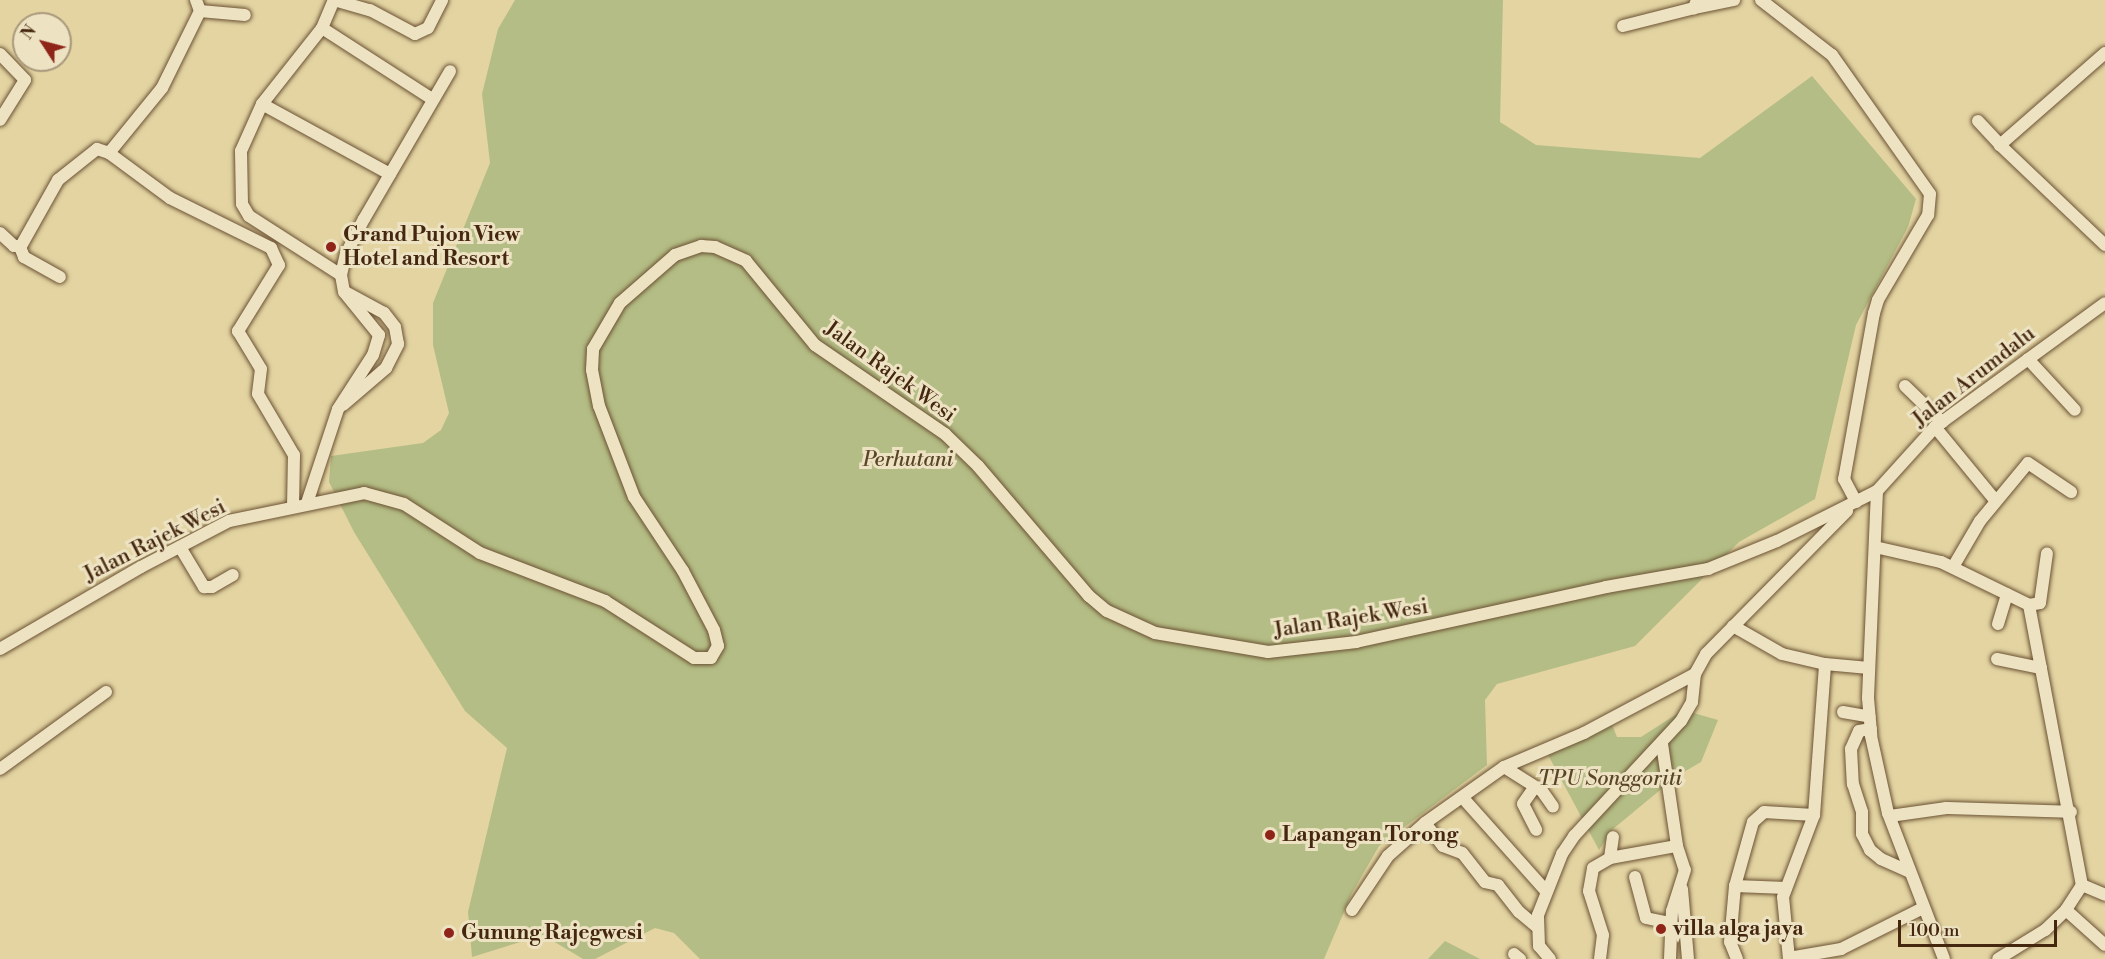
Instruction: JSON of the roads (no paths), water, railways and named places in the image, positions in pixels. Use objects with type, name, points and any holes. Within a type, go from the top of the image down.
[{"type":"street","points":[[341,276],[249,216],[242,204],[241,151],[261,104],[322,28],[334,0],[370,10],[415,34],[428,28],[442,0]]},
{"type":"street","points":[[1623,26],[1696,4],[1734,0]]},
{"type":"street","points":[[1534,959],[1539,946],[1537,927],[1546,891],[1574,836],[1662,744],[1692,702],[1695,674],[1706,654],[1854,504],[1844,479],[1874,313],[1878,300],[1928,215],[1930,194],[1860,100],[1832,55],[1761,0]]},
{"type":"street","points":[[109,153],[162,88],[198,6],[245,15]]},
{"type":"street","points":[[322,28],[432,99]]},
{"type":"street","points":[[2000,145],[2105,53]]},
{"type":"street","points":[[0,54],[25,80],[0,120]]},
{"type":"street","points":[[307,503],[338,410],[379,344],[375,327],[344,292],[341,276],[346,254],[432,99],[450,71]]},
{"type":"street","points":[[261,104],[390,174]]},
{"type":"street","points":[[1978,121],[2000,145],[2105,245]]},
{"type":"street","points":[[20,248],[64,174],[94,150],[109,153],[170,198],[274,252],[279,265],[238,331],[261,369],[258,394],[294,455],[293,507]]},
{"type":"street","points":[[0,233],[20,248],[24,257],[60,277]]},
{"type":"street","name":"Jalan Rajek Wesi","points":[[0,649],[180,547],[229,522],[307,503],[364,493],[392,499],[480,553],[605,601],[694,658],[711,658],[718,646],[714,630],[688,580],[634,497],[599,406],[592,370],[592,349],[620,303],[675,255],[701,246],[715,247],[746,261],[815,345],[928,422],[961,450],[1089,596],[1107,611],[1155,633],[1268,652],[1356,642],[1606,587],[1708,569],[1854,504],[1877,491]]},
{"type":"street","points":[[338,410],[386,368],[398,344],[395,327],[384,313],[344,292]]},
{"type":"street","name":"Jalan Arumdalu","points":[[1877,491],[1938,424],[2105,303]]},
{"type":"street","points":[[2028,359],[2074,410]]},
{"type":"street","points":[[1905,386],[1938,424],[1995,500]]},
{"type":"street","points":[[1953,567],[1995,500],[2028,463],[2071,492]]},
{"type":"street","points":[[1877,491],[1869,668],[1870,723],[1890,816],[1908,871],[1944,959]]},
{"type":"street","points":[[180,547],[204,587],[212,587],[233,575]]},
{"type":"street","points":[[1875,547],[1953,567],[2029,605],[2041,601],[2047,553]]},
{"type":"street","points":[[1998,624],[2007,594]]},
{"type":"street","points":[[1998,959],[2045,930],[2066,910],[2082,885],[2071,812],[2029,605]]},
{"type":"street","points":[[1733,626],[1782,654],[1825,664],[1869,668]]},
{"type":"street","points":[[1997,659],[2041,668]]},
{"type":"street","points":[[1825,664],[1815,815],[1786,888],[1782,909],[1789,959],[1841,949],[1923,908]]},
{"type":"street","points":[[1352,910],[1388,856],[1425,823],[1504,767],[1584,733],[1695,674]]},
{"type":"street","points":[[0,769],[106,692]]},
{"type":"street","points":[[1843,712],[1870,723]]},
{"type":"street","points":[[1870,723],[1859,731],[1851,749],[1862,834],[1870,850],[1881,859],[1908,871]]},
{"type":"street","points":[[1662,744],[1677,846],[1685,870],[1670,923],[1670,959]]},
{"type":"street","points":[[1504,767],[1542,791],[1553,807]]},
{"type":"street","points":[[1534,788],[1523,804],[1536,830]]},
{"type":"street","points":[[1463,798],[1546,891]]},
{"type":"street","points":[[1890,816],[1946,808],[2071,812]]},
{"type":"street","points":[[1737,959],[1730,942],[1735,886],[1758,814],[1815,815]]},
{"type":"street","points":[[1425,823],[1443,846],[1462,853],[1485,882],[1498,885],[1537,927]]},
{"type":"street","points":[[1610,858],[1613,837]]},
{"type":"street","points":[[1600,959],[1604,935],[1588,891],[1593,868],[1610,858],[1677,846]]},
{"type":"street","points":[[1635,877],[1646,918],[1670,923]]},
{"type":"street","points":[[1682,882],[1688,959]]},
{"type":"street","points":[[2082,885],[2105,895]]},
{"type":"street","points":[[1735,886],[1786,888]]},
{"type":"street","points":[[2066,910],[2105,945]]},
{"type":"street","points":[[1539,946],[1550,959]]},
{"type":"place","name":"Grand Pujon View Hotel and Resort","points":[[331,247]]},
{"type":"place","name":"Lapangan Torong","points":[[1270,835]]},
{"type":"place","name":"villa alga jaya","points":[[1661,929]]},
{"type":"place","name":"Gunung Rajegwesi","points":[[449,933]]},
{"type":"park label","name":"Perhutani","points":[[908,460]]},
{"type":"park label","name":"TPU Songgoriti","points":[[1610,779]]}]
